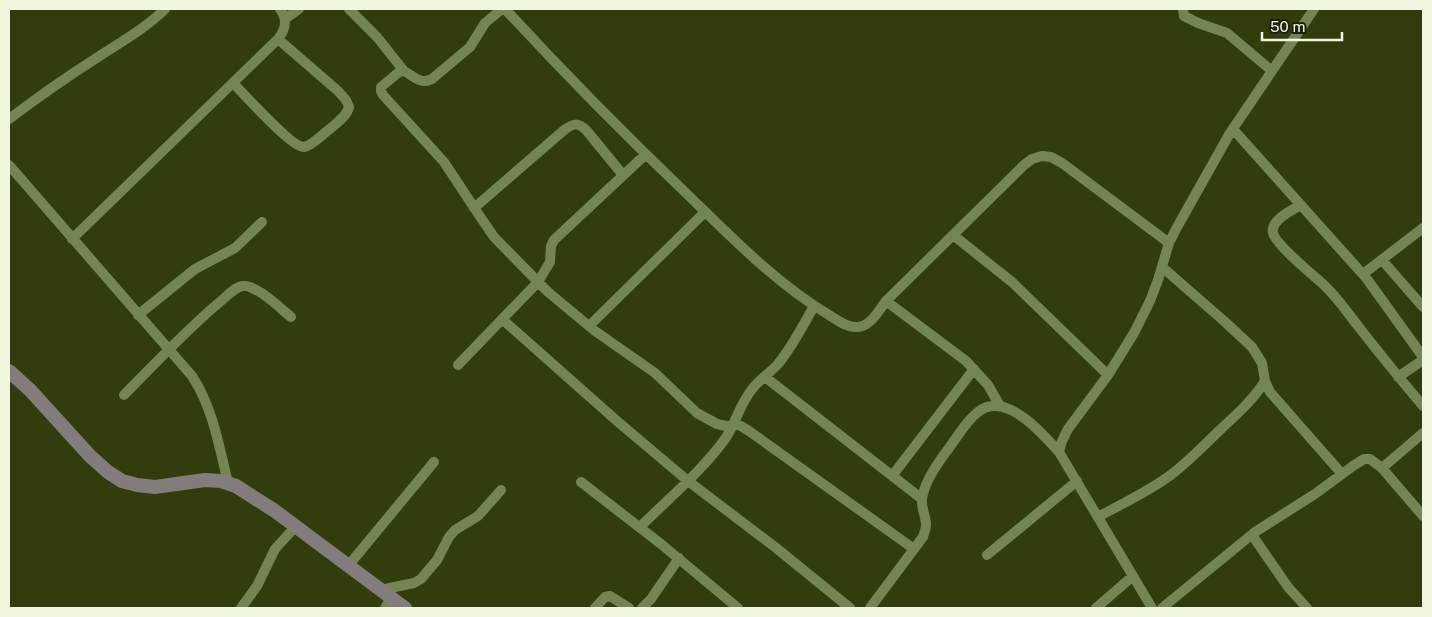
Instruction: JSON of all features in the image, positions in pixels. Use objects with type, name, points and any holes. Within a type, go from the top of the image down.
[{"type":"main road","points":[[9,371],[44,404],[90,456],[108,472],[122,481],[155,487],[205,480],[221,481],[236,486],[296,526],[348,566],[385,599],[405,608]]},
{"type":"street","points":[[9,119],[50,88],[132,35],[164,9]]},
{"type":"street","points":[[72,239],[278,39],[286,26],[280,9]]},
{"type":"street","points":[[285,19],[299,9]]},
{"type":"street","points":[[349,9],[377,37],[404,70],[421,81],[426,82],[470,47],[485,23],[503,9],[645,155],[705,212],[766,267],[814,306],[847,325],[856,328],[863,326],[871,320],[886,301],[1024,165],[1032,159],[1042,156],[1051,157],[1072,169],[1169,243]]},
{"type":"street","points":[[1183,9],[1184,16],[1189,20],[1227,33],[1272,71]]},
{"type":"street","points":[[1059,452],[1068,429],[1108,375],[1134,333],[1150,301],[1169,243],[1199,186],[1233,128],[1314,9]]},
{"type":"street","points":[[233,83],[284,134],[301,147],[307,147],[348,112],[349,107],[346,100],[338,91],[278,39]]},
{"type":"street","points":[[404,70],[390,78],[381,87],[381,91],[444,162],[494,236],[538,282],[589,326],[648,368],[697,413],[717,424],[726,426],[734,424],[749,431],[914,549]]},
{"type":"street","points":[[474,208],[569,126],[575,124],[587,131],[623,174]]},
{"type":"street","points":[[1233,128],[1363,274],[1423,359],[1398,377]]},
{"type":"street","points":[[458,365],[538,282],[550,262],[551,246],[554,240],[645,155]]},
{"type":"street","points":[[9,165],[192,376],[204,398],[213,422],[228,483]]},
{"type":"street","points":[[1301,205],[1278,220],[1273,232],[1276,238],[1301,266],[1326,286],[1423,406]]},
{"type":"street","points":[[589,326],[705,212]]},
{"type":"street","points":[[138,315],[195,269],[235,248],[262,222]]},
{"type":"street","points":[[1363,274],[1423,228]]},
{"type":"street","points":[[953,235],[1012,282],[1108,375]]},
{"type":"street","points":[[1382,260],[1423,307]]},
{"type":"street","points":[[1162,267],[1252,347],[1262,363],[1265,381],[1270,392],[1342,474]]},
{"type":"street","points":[[124,395],[169,349],[230,294],[242,286],[249,286],[256,290],[291,317]]},
{"type":"street","points":[[886,301],[966,361],[988,385],[1000,406]]},
{"type":"street","points":[[640,526],[688,481],[726,438],[753,387],[766,377],[783,357],[814,306]]},
{"type":"street","points":[[502,319],[688,481],[775,547],[850,608]]},
{"type":"street","points":[[892,476],[974,369]]},
{"type":"street","points":[[766,377],[922,499]]},
{"type":"street","points":[[1098,517],[1159,483],[1178,469],[1245,407],[1265,381]]},
{"type":"street","points":[[870,608],[923,537],[926,526],[922,499],[925,485],[943,456],[970,418],[979,410],[997,405],[1009,409],[1033,426],[1059,452],[1152,608]]},
{"type":"street","points":[[1382,468],[1423,433]]},
{"type":"street","points":[[1162,608],[1252,535],[1364,459],[1370,459],[1382,468],[1423,516]]},
{"type":"street","points":[[348,566],[434,462]]},
{"type":"street","points":[[987,555],[1077,481]]},
{"type":"street","points":[[581,482],[640,526],[738,608]]},
{"type":"street","points":[[385,599],[421,579],[437,560],[449,537],[456,530],[478,516],[501,490]]},
{"type":"street","points":[[241,608],[257,586],[275,549],[296,526]]},
{"type":"street","points":[[1252,535],[1288,587],[1307,608]]},
{"type":"street","points":[[642,608],[651,599],[679,558]]},
{"type":"street","points":[[1096,608],[1133,576]]},
{"type":"street","points":[[595,608],[605,597],[610,596],[629,608]]}]
